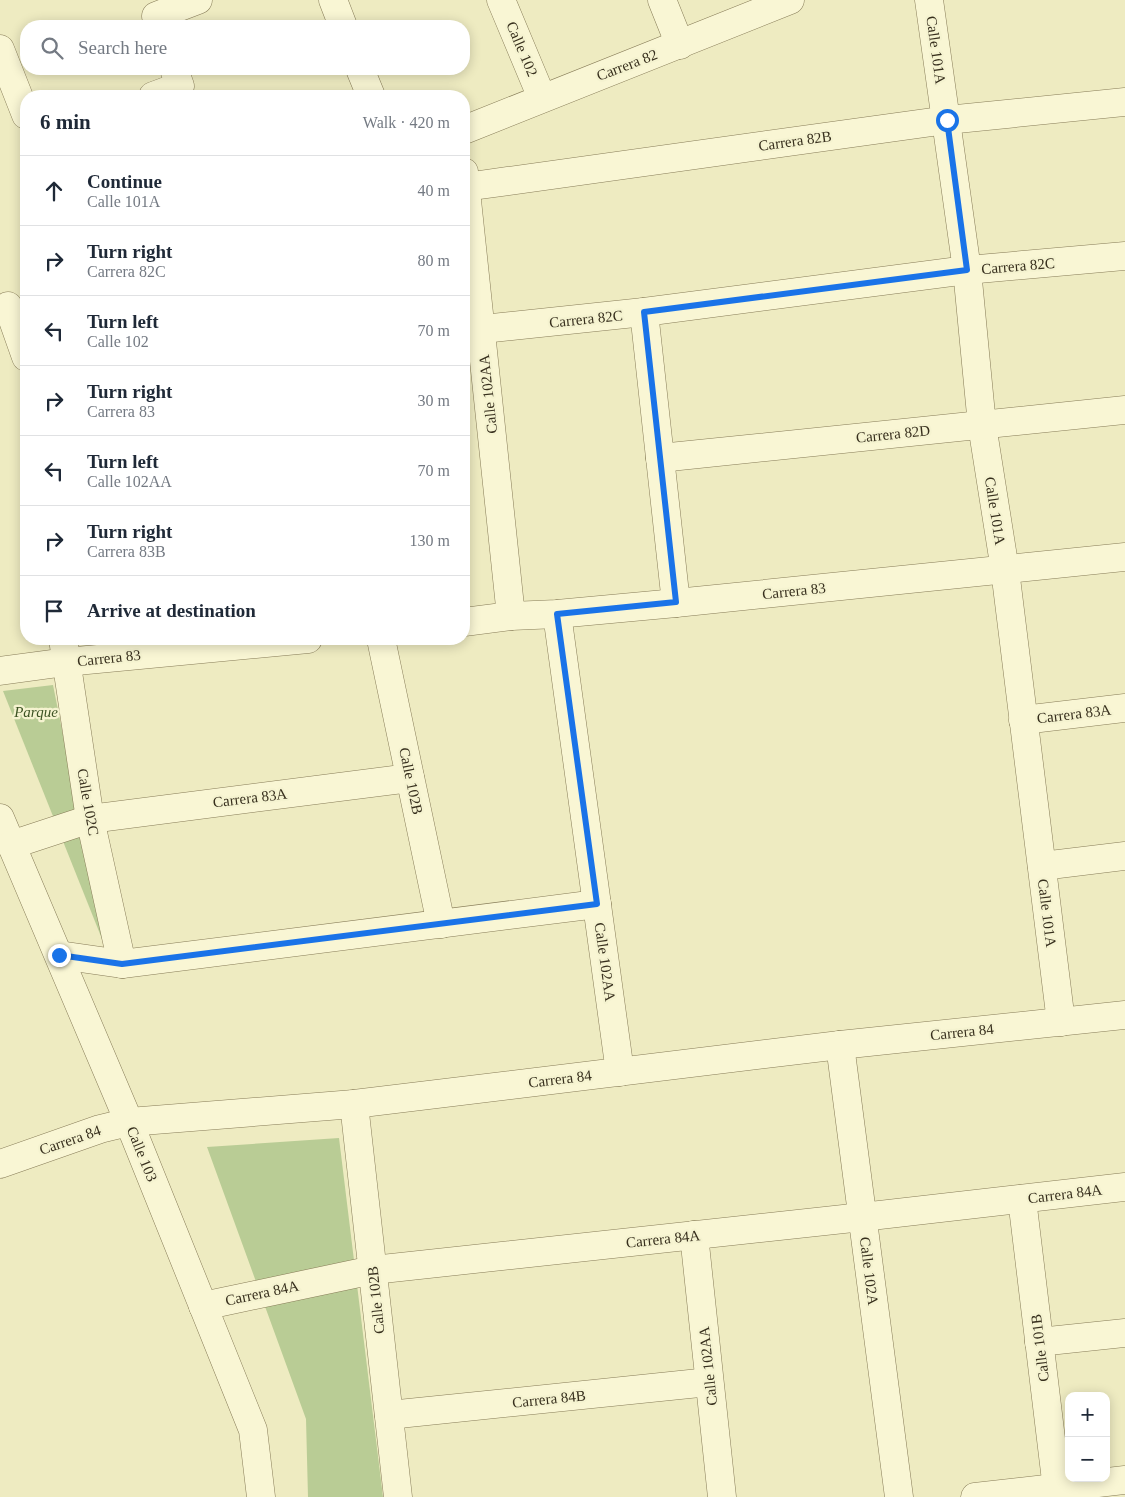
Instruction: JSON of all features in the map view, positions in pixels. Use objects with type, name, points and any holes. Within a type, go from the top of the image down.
[{"type":"street","points":[[155,14],[198,0]]},
{"type":"street","points":[[333,0],[341,20]]},
{"type":"street","name":"Calle 102","points":[[501,0],[542,98]]},
{"type":"street","points":[[662,0],[680,45]]},
{"type":"street","name":"Carrera 82","points":[[470,128],[790,0]]},
{"type":"street","name":"Calle 101A","points":[[929,0],[967,270],[982,425],[1005,570],[1061,1022]]},
{"type":"street","points":[[0,50],[20,100]]},
{"type":"street","points":[[362,75],[369,90]]},
{"type":"street","points":[[160,90],[177,77]]},
{"type":"street","name":"Carrera 82B","points":[[470,179],[947,120],[1125,102]]},
{"type":"street","name":"Carrera 82C","points":[[472,331],[644,312],[967,270],[1125,256]]},
{"type":"street","name":"Calle 102AA","points":[[470,288],[472,331],[512,616]]},
{"type":"street","points":[[12,305],[20,335]]},
{"type":"street","points":[[644,312],[676,602]]},
{"type":"street","name":"Carrera 82D","points":[[660,458],[1125,410]]},
{"type":"street","name":"Carrera 83","points":[[470,621],[1125,557]]},
{"type":"street","name":"Calle 102AA","points":[[557,614],[620,1072]]},
{"type":"street","name":"Carrera 83","points":[[0,671],[64,651],[186,645]]},
{"type":"street","name":"Calle 102B","points":[[381,645],[441,924]]},
{"type":"street","name":"Calle 102C","points":[[64,651],[90,819],[122,964]]},
{"type":"street","name":"Carrera 83A","points":[[1023,720],[1125,708]]},
{"type":"street","name":"Carrera 83A","points":[[12,845],[90,819],[410,778]]},
{"type":"street","name":"Calle 103","points":[[0,818],[129,1122],[253,1430],[258,1496]]},
{"type":"street","points":[[1042,866],[1125,856]]},
{"type":"street","points":[[59,955],[122,964],[597,904]]},
{"type":"street","name":"Carrera 84","points":[[0,1164],[100,1129],[129,1122],[354,1104],[840,1045],[1125,1016]]},
{"type":"street","name":"Calle 102A","points":[[840,1045],[899,1497]]},
{"type":"street","name":"Calle 102B","points":[[354,1104],[398,1497]]},
{"type":"street","name":"Carrera 84A","points":[[203,1306],[373,1270],[862,1217],[1125,1186]]},
{"type":"street","name":"Calle 101B","points":[[1022,1198],[1057,1492]]},
{"type":"street","name":"Calle 102AA","points":[[694,1235],[722,1497]]},
{"type":"street","points":[[1039,1342],[1125,1333]]},
{"type":"street","name":"Carrera 84B","points":[[389,1416],[709,1382]]},
{"type":"street","points":[[975,1497],[1057,1492],[1125,1480]]},
{"type":"green space","name":"Parque","points":[[53,685],[106,949],[3,691]]},
{"type":"green space","points":[[339,1138],[383,1497],[308,1497],[306,1419],[207,1147]]},
{"type":"route","points":[[59,955],[122,964],[597,904],[557,614],[676,602],[644,312],[967,270],[947,120]]}]
